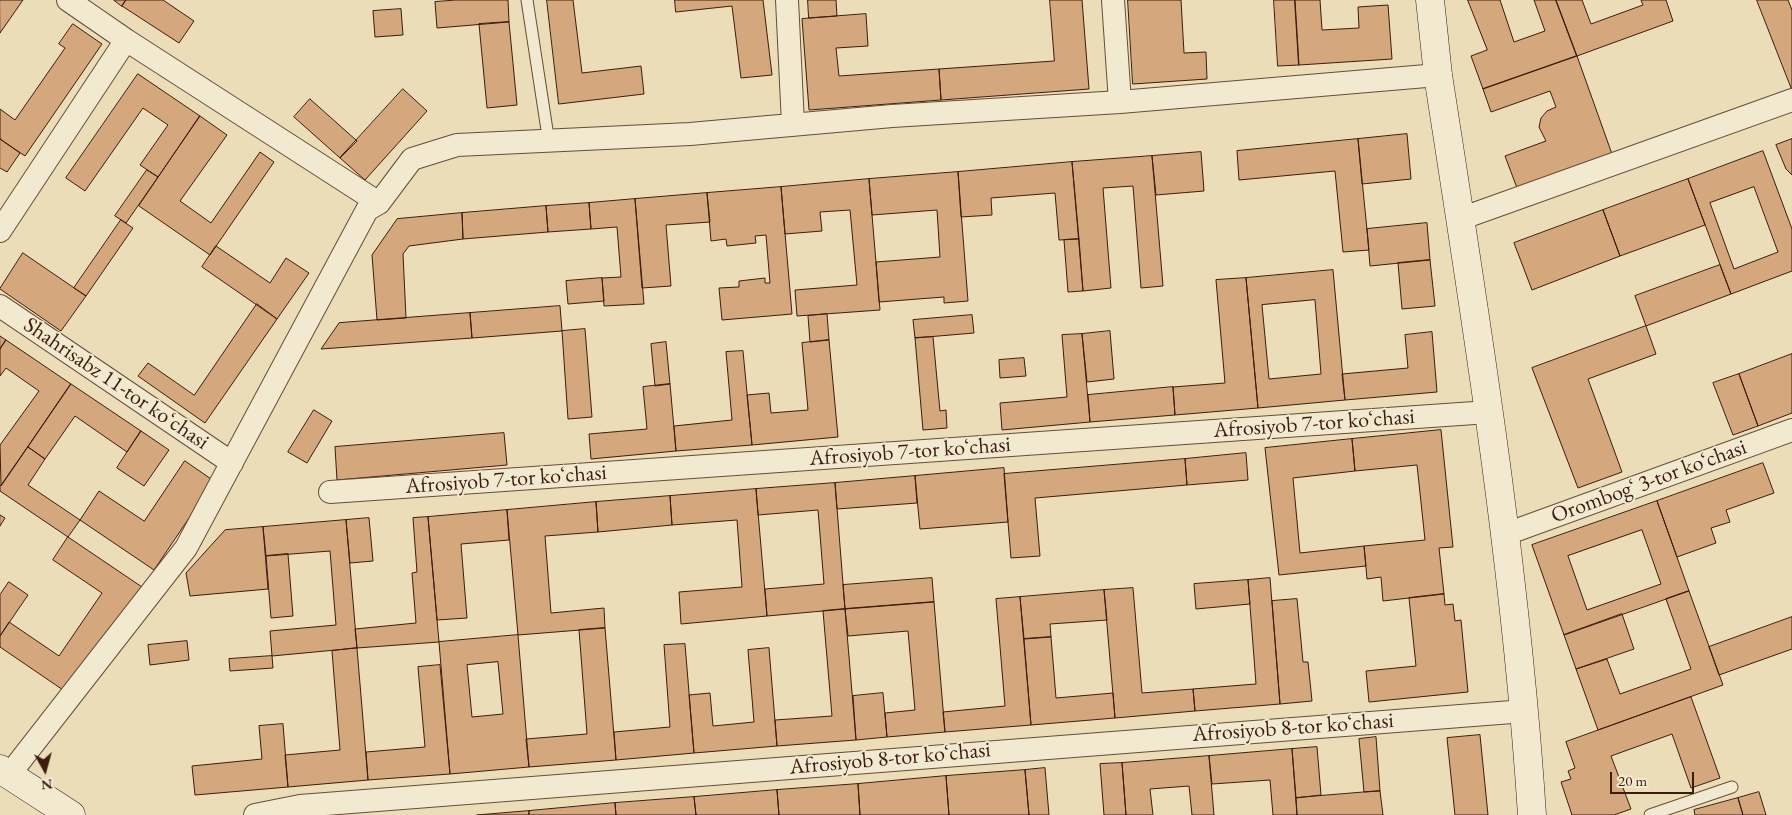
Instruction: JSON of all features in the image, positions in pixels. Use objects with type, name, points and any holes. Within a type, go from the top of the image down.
[{"type":"street","points":[[68,0],[126,40],[379,203]]},
{"type":"street","points":[[787,0],[793,124]]},
{"type":"street","points":[[1112,0],[1120,102]]},
{"type":"street","points":[[1430,0],[1438,75],[1506,534],[1525,711],[1532,815]]},
{"type":"street","points":[[0,231],[126,40]]},
{"type":"street","points":[[71,815],[5,772],[186,548],[366,210],[379,203],[412,159],[457,146],[549,143],[690,134],[793,124],[1120,102],[1438,75]]},
{"type":"street","points":[[1460,219],[1792,100]]},
{"type":"street","name":"Shahrisabz 11-tor koʻchasi","points":[[0,306],[232,463]]},
{"type":"street","name":"Afrosiyob 7-tor koʻchasi","points":[[330,492],[1489,412]]},
{"type":"street","name":"Orombogʻ 3-tor koʻchasi","points":[[1506,534],[1792,430]]},
{"type":"street","name":"Afrosiyob 8-tor koʻchasi","points":[[255,815],[300,806],[1525,711]]},
{"type":"lane","points":[[527,0],[549,143]]},
{"type":"lane","points":[[1650,815],[1732,787]]},
{"type":"building","points":[[0,0],[23,0],[0,33]]},
{"type":"building","points":[[114,0],[126,0],[122,6]]},
{"type":"building","points":[[126,0],[163,0],[194,21],[179,43],[122,6]]},
{"type":"building","points":[[508,0],[509,22],[437,28],[435,2]]},
{"type":"building","points":[[547,0],[573,0],[582,73],[641,66],[644,94],[559,104]]},
{"type":"building","points":[[675,0],[763,0],[772,75],[741,78],[732,6],[676,12]]},
{"type":"building","points":[[808,0],[836,0],[837,16],[809,18]]},
{"type":"building","points":[[1050,0],[1082,0],[1089,89],[941,100],[939,69],[1054,61]]},
{"type":"building","points":[[1128,0],[1181,0],[1184,53],[1206,52],[1207,79],[1133,84]]},
{"type":"building","points":[[1274,0],[1295,0],[1299,65],[1278,66]]},
{"type":"building","points":[[1295,0],[1320,0],[1322,30],[1359,28],[1358,7],[1388,5],[1392,59],[1299,65]]},
{"type":"building","points":[[1468,0],[1500,0],[1514,42],[1545,31],[1534,0],[1556,0],[1577,56],[1483,89],[1471,56],[1487,50]]},
{"type":"building","points":[[1556,0],[1582,0],[1591,24],[1643,5],[1641,0],[1666,0],[1673,21],[1577,56]]},
{"type":"building","points":[[1757,0],[1788,0],[1792,10],[1792,90]]},
{"type":"building","points":[[401,9],[403,35],[375,37],[373,11]]},
{"type":"building","points":[[866,14],[868,46],[836,48],[839,76],[939,69],[941,100],[809,110],[802,19]]},
{"type":"building","points":[[509,22],[517,105],[487,108],[479,24]]},
{"type":"building","points":[[73,24],[102,44],[25,156],[0,139],[0,109],[15,120],[65,48],[59,44]]},
{"type":"building","points":[[1577,56],[1612,154],[1517,188],[1505,156],[1546,141],[1539,127],[1541,118],[1547,111],[1556,107],[1550,91],[1491,112],[1483,89]]},
{"type":"building","points":[[138,74],[200,116],[158,177],[140,165],[168,125],[143,108],[85,191],[66,178]]},
{"type":"building","points":[[403,89],[427,111],[365,180],[340,158]]},
{"type":"building","points":[[310,99],[357,141],[340,158],[294,117]]},
{"type":"building","points":[[200,116],[227,135],[180,201],[211,223],[260,152],[274,162],[210,255],[139,206]]},
{"type":"building","points":[[1407,134],[1411,179],[1362,184],[1358,139]]},
{"type":"building","points":[[0,139],[20,153],[7,172],[0,168]]},
{"type":"building","points":[[1358,139],[1369,250],[1343,252],[1335,171],[1239,180],[1237,151]]},
{"type":"building","points":[[1792,139],[1792,175],[1786,169],[1776,145]]},
{"type":"building","points":[[1763,151],[1792,229],[1792,271],[1731,294],[1688,179]],"holes":[[[1754,187],[1778,252],[1734,269],[1710,203]]]},
{"type":"building","points":[[1201,152],[1204,191],[1156,195],[1152,156]]},
{"type":"building","points":[[1152,156],[1163,286],[1141,288],[1133,186],[1103,188],[1111,288],[1083,291],[1072,162]]},
{"type":"building","points":[[1072,162],[1079,239],[1059,240],[1055,193],[991,198],[992,215],[961,217],[958,172]]},
{"type":"building","points":[[147,170],[158,177],[126,223],[115,216]]},
{"type":"building","points":[[958,172],[968,301],[944,303],[944,297],[879,302],[876,262],[940,257],[937,210],[872,215],[869,179]]},
{"type":"building","points":[[869,179],[880,310],[797,316],[795,290],[857,285],[850,210],[820,212],[822,231],[785,234],[781,187]]},
{"type":"building","points":[[1688,179],[1705,225],[1620,256],[1603,210]]},
{"type":"building","points":[[781,187],[792,314],[722,320],[719,288],[739,287],[739,281],[765,278],[765,283],[770,283],[766,235],[755,236],[756,243],[727,246],[726,239],[711,241],[707,193]]},
{"type":"building","points":[[707,193],[710,222],[666,225],[671,286],[642,288],[635,199]]},
{"type":"building","points":[[635,199],[644,304],[604,306],[602,278],[621,277],[617,227],[591,229],[589,203]]},
{"type":"building","points":[[589,203],[591,229],[548,232],[546,206]]},
{"type":"building","points":[[546,206],[548,232],[463,239],[462,213]]},
{"type":"building","points":[[1603,210],[1620,256],[1532,290],[1514,243]]},
{"type":"building","points":[[462,213],[463,239],[409,246],[403,254],[406,318],[377,320],[372,255],[397,219]]},
{"type":"building","points":[[121,220],[133,228],[86,296],[74,288]]},
{"type":"building","points":[[1427,223],[1430,260],[1370,266],[1367,229]]},
{"type":"building","points":[[1079,239],[1083,291],[1068,292],[1064,240]]},
{"type":"building","points":[[216,246],[270,283],[286,258],[309,273],[277,319],[202,267]]},
{"type":"building","points":[[23,253],[86,296],[61,331],[0,289]]},
{"type":"building","points":[[1430,260],[1435,306],[1402,309],[1398,263]]},
{"type":"building","points":[[1720,265],[1731,294],[1646,326],[1635,296]]},
{"type":"building","points":[[1333,270],[1345,400],[1258,408],[1246,278]],"holes":[[[1315,300],[1321,374],[1269,379],[1262,305]]]},
{"type":"building","points":[[602,278],[604,301],[568,304],[566,281]]},
{"type":"building","points":[[1246,278],[1258,408],[1175,415],[1173,387],[1225,383],[1216,280]]},
{"type":"building","points":[[257,304],[277,319],[205,423],[138,376],[148,363],[194,395]]},
{"type":"building","points":[[560,306],[562,331],[472,338],[470,313]]},
{"type":"building","points":[[470,313],[472,338],[321,349],[339,323]]},
{"type":"building","points":[[827,314],[829,340],[810,342],[808,316]]},
{"type":"building","points":[[972,315],[974,333],[915,338],[913,320]]},
{"type":"building","points":[[1646,326],[1656,354],[1588,379],[1622,472],[1578,488],[1532,368]]},
{"type":"building","points":[[585,329],[592,417],[568,419],[562,331]]},
{"type":"building","points":[[1110,331],[1114,379],[1087,382],[1082,334]]},
{"type":"building","points":[[1432,332],[1437,392],[1345,400],[1342,374],[1408,368],[1405,335]]},
{"type":"building","points":[[1082,334],[1090,422],[1002,430],[1000,403],[1067,397],[1062,335]]},
{"type":"building","points":[[0,336],[6,340],[0,349]]},
{"type":"building","points":[[933,337],[940,411],[946,410],[947,428],[923,430],[915,338]]},
{"type":"building","points":[[6,340],[71,384],[1,486],[0,445],[39,391],[6,368],[0,376],[0,349]]},
{"type":"building","points":[[829,340],[838,437],[752,445],[747,395],[769,393],[771,413],[808,410],[802,343]]},
{"type":"building","points":[[666,342],[670,384],[655,386],[651,344]]},
{"type":"building","points":[[743,351],[752,445],[676,451],[674,426],[732,420],[726,352]]},
{"type":"building","points":[[1792,354],[1792,413],[1758,426],[1739,374]]},
{"type":"building","points":[[1024,358],[1026,376],[1000,378],[999,360]]},
{"type":"building","points":[[1739,374],[1758,426],[1733,435],[1713,383]]},
{"type":"building","points":[[71,384],[141,431],[127,452],[75,416],[45,459],[28,447]]},
{"type":"building","points":[[670,384],[676,451],[591,459],[589,434],[647,429],[643,387]]},
{"type":"building","points":[[1173,387],[1175,415],[1090,422],[1088,395]]},
{"type":"building","points":[[314,410],[332,421],[307,463],[288,452]]},
{"type":"building","points":[[1441,430],[1453,547],[1439,548],[1444,594],[1383,601],[1381,577],[1367,579],[1364,546],[1425,540],[1417,465],[1355,471],[1352,439]]},
{"type":"building","points":[[141,431],[169,450],[144,486],[117,468]]},
{"type":"building","points":[[504,433],[507,465],[337,480],[335,447]]},
{"type":"building","points":[[1352,439],[1355,471],[1293,478],[1300,553],[1364,546],[1366,566],[1279,575],[1265,448]]},
{"type":"building","points":[[28,447],[45,459],[28,485],[80,520],[68,537],[0,491],[0,487]]},
{"type":"building","points":[[1246,453],[1248,480],[1187,485],[1185,459]]},
{"type":"building","points":[[1185,459],[1187,485],[1035,498],[1040,556],[1011,558],[1004,474]]},
{"type":"building","points":[[185,461],[214,481],[154,570],[80,520],[99,491],[144,521]]},
{"type":"building","points":[[1763,463],[1774,493],[1726,510],[1730,522],[1711,528],[1716,543],[1677,557],[1657,501]]},
{"type":"building","points":[[1004,468],[1008,522],[920,529],[915,476]]},
{"type":"building","points":[[915,476],[917,503],[837,509],[835,483]]},
{"type":"building","points":[[835,483],[845,609],[767,616],[765,589],[824,584],[818,510],[758,515],[756,489]]},
{"type":"building","points":[[756,489],[767,616],[681,624],[679,592],[742,587],[737,520],[672,525],[670,496]]},
{"type":"building","points":[[670,496],[672,525],[598,532],[596,502]]},
{"type":"building","points":[[1657,501],[1689,591],[1564,635],[1532,545]],"holes":[[[1642,530],[1661,584],[1587,610],[1568,556]]]},
{"type":"building","points":[[596,502],[598,532],[545,536],[551,613],[604,608],[605,628],[518,635],[507,510]]},
{"type":"building","points":[[507,510],[509,540],[461,544],[467,618],[437,620],[428,517]]},
{"type":"building","points":[[0,515],[5,518],[0,526]]},
{"type":"building","points":[[428,517],[439,642],[357,648],[355,629],[416,623],[412,573],[417,572],[413,518]]},
{"type":"building","points":[[369,518],[373,561],[350,563],[346,520]]},
{"type":"building","points":[[346,520],[357,648],[272,656],[270,631],[336,625],[330,551],[266,556],[263,527]]},
{"type":"building","points":[[263,527],[268,589],[190,596],[186,573],[225,530]]},
{"type":"building","points":[[68,537],[142,587],[69,694],[0,647],[0,636],[9,622],[59,656],[102,593],[53,560]]},
{"type":"building","points":[[288,554],[293,616],[271,618],[266,556]]},
{"type":"building","points":[[932,578],[934,602],[845,609],[843,585]]},
{"type":"building","points":[[1270,578],[1280,704],[1195,711],[1193,689],[1256,684],[1248,580]]},
{"type":"building","points":[[1248,580],[1250,604],[1196,609],[1194,584]]},
{"type":"building","points":[[9,582],[28,595],[0,636],[0,595]]},
{"type":"building","points":[[1133,588],[1142,693],[1193,689],[1195,711],[1115,718],[1104,590]]},
{"type":"building","points":[[1104,590],[1107,620],[1050,624],[1051,637],[1024,639],[1020,597]]},
{"type":"building","points":[[1689,591],[1723,685],[1598,730],[1576,669],[1607,659],[1620,694],[1691,669],[1666,599]]},
{"type":"building","points":[[1444,594],[1445,605],[1453,604],[1455,621],[1461,620],[1468,692],[1369,702],[1366,671],[1416,666],[1409,598]]},
{"type":"building","points":[[1020,597],[1031,725],[945,732],[943,712],[1005,706],[996,599]]},
{"type":"building","points":[[1297,599],[1303,662],[1308,662],[1312,701],[1280,704],[1272,601]]},
{"type":"building","points":[[934,602],[945,732],[887,737],[885,713],[915,710],[908,631],[848,636],[845,609]]},
{"type":"building","points":[[845,609],[856,740],[777,746],[775,720],[832,716],[823,611]]},
{"type":"building","points":[[1622,614],[1634,649],[1576,669],[1564,635]]},
{"type":"building","points":[[1792,617],[1792,649],[1719,675],[1709,647]]},
{"type":"building","points":[[605,628],[616,760],[529,767],[526,739],[587,734],[579,630]]},
{"type":"building","points":[[518,635],[529,767],[450,774],[439,642]],"holes":[[[498,662],[503,714],[472,717],[467,665]]]},
{"type":"building","points":[[1051,637],[1056,698],[1113,693],[1115,718],[1031,725],[1024,639]]},
{"type":"building","points":[[187,641],[189,660],[150,665],[148,645]]},
{"type":"building","points":[[685,644],[694,753],[616,760],[614,732],[670,727],[664,645]]},
{"type":"building","points":[[357,648],[368,780],[288,787],[285,755],[340,750],[332,651]]},
{"type":"building","points":[[769,648],[777,746],[694,753],[689,695],[710,693],[713,726],[754,722],[748,650]]},
{"type":"building","points":[[272,656],[273,668],[230,671],[229,659]]},
{"type":"building","points":[[440,665],[450,774],[368,780],[366,752],[425,747],[418,667]]},
{"type":"building","points":[[883,693],[887,737],[856,740],[853,696]]},
{"type":"building","points":[[1691,697],[1720,778],[1691,788],[1672,734],[1611,756],[1631,809],[1614,815],[1572,815],[1561,782],[1571,779],[1568,771],[1575,768],[1566,742]]},
{"type":"building","points":[[283,724],[288,787],[195,795],[192,766],[262,759],[259,726]]},
{"type":"building","points":[[1480,735],[1488,815],[1455,815],[1447,738]]},
{"type":"building","points":[[1376,737],[1380,791],[1364,792],[1359,739]]},
{"type":"building","points":[[1317,747],[1321,795],[1296,798],[1292,749]]},
{"type":"building","points":[[1292,749],[1297,815],[1273,815],[1270,780],[1212,784],[1209,756]]},
{"type":"building","points":[[1209,756],[1214,815],[1192,815],[1189,786],[1150,789],[1153,815],[1126,815],[1122,763]]},
{"type":"building","points":[[1122,763],[1126,815],[1104,815],[1100,764]]},
{"type":"building","points":[[1045,768],[1049,815],[1029,815],[1025,770]]},
{"type":"building","points":[[1025,770],[1029,815],[949,815],[946,776]]},
{"type":"building","points":[[946,776],[949,815],[860,815],[858,784]]},
{"type":"building","points":[[858,784],[860,815],[779,815],[777,790]]},
{"type":"building","points":[[777,790],[779,815],[696,815],[694,797]]},
{"type":"building","points":[[1380,791],[1383,815],[1297,815],[1296,798]]},
{"type":"building","points":[[1759,792],[1766,815],[1743,815],[1738,798]]},
{"type":"building","points":[[694,797],[696,815],[616,815],[615,803]]},
{"type":"building","points":[[1738,798],[1743,815],[1695,815],[1694,810]]},
{"type":"building","points":[[615,803],[616,815],[529,815],[529,811]]},
{"type":"building","points":[[529,811],[529,815],[477,815]]}]
